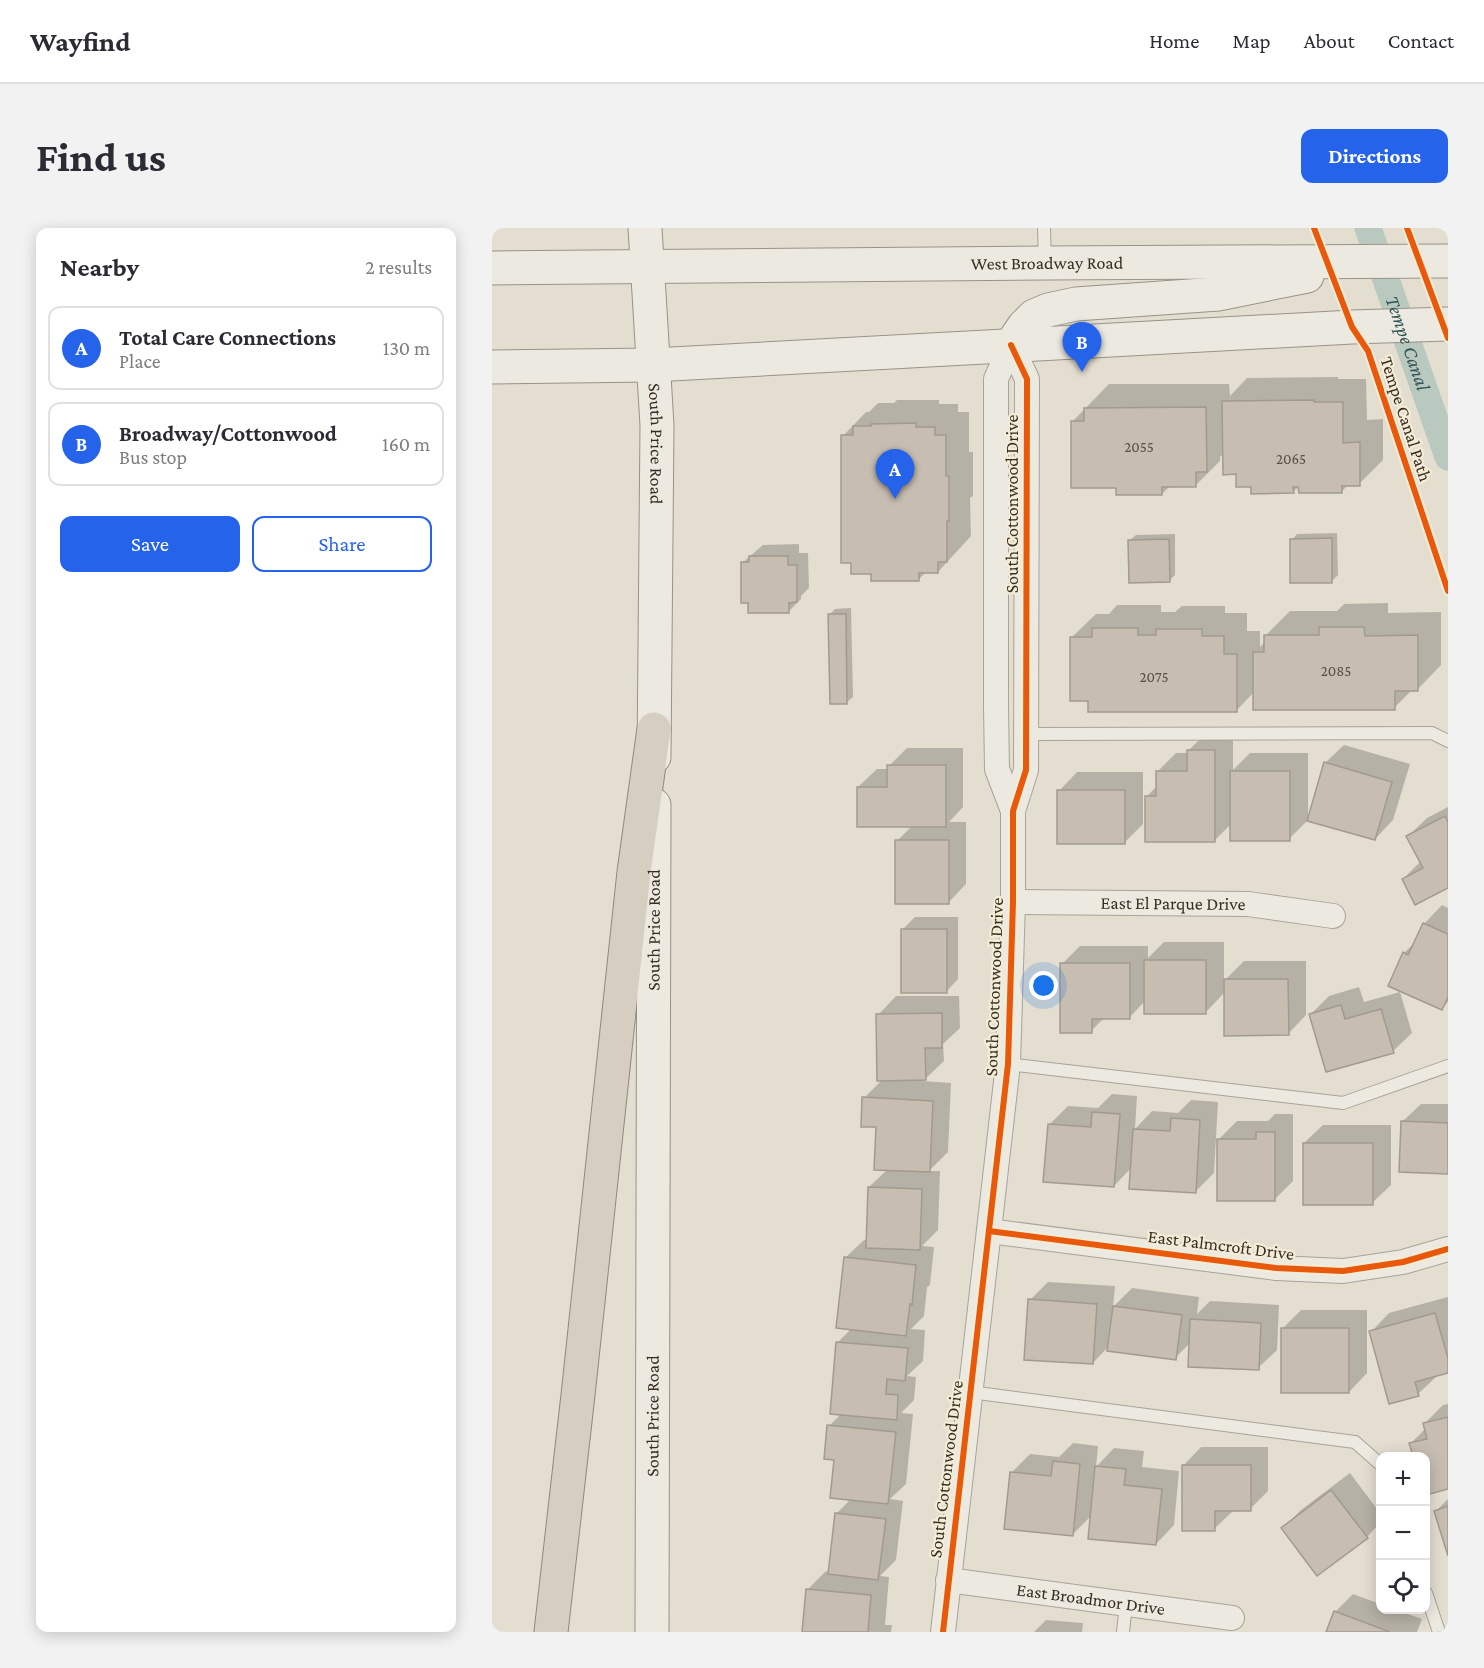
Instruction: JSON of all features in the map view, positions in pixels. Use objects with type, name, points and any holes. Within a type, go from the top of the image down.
[{"type":"highway","points":[[551,1632],[634,872],[654,729]]},
{"type":"main road","name":"South Price Road","points":[[645,228],[657,425],[652,1632]]},
{"type":"main road","points":[[1011,345],[1034,316],[1048,310],[1076,304],[1218,294],[1308,276],[1328,262]]},
{"type":"main road","name":"West Broadway Road","points":[[492,268],[1434,262]]},
{"type":"main road","points":[[492,367],[653,365],[1352,327],[1446,324]]},
{"type":"street","name":"South Cottonwood Drive","points":[[1011,345],[996,379],[996,707],[998,769],[1013,811]]},
{"type":"street","name":"South Cottonwood Drive","points":[[943,1632],[1008,1064],[1013,811],[1026,770],[1027,379],[1011,345]]},
{"type":"street","name":"South Cottonwood Drive","points":[[996,555],[1002,556],[1006,562],[1015,594],[1020,599],[1027,600]]},
{"type":"street","name":"East El Parque Drive","points":[[1013,902],[1248,904],[1333,916]]},
{"type":"street","name":"East Palmcroft Drive","points":[[989,1231],[1276,1268],[1343,1271],[1403,1262],[1448,1249]]},
{"type":"street","name":"East Broadmor Drive","points":[[948,1580],[1232,1618]]},
{"type":"lane","points":[[1044,228],[1045,263]]},
{"type":"lane","points":[[1027,734],[1432,733],[1448,741]]},
{"type":"lane","points":[[1008,1064],[1343,1103],[1448,1066]]},
{"type":"lane","points":[[970,1392],[1354,1442],[1376,1461]]},
{"type":"lane","points":[[1123,1632],[1126,1603]]},
{"type":"lane","points":[[1430,1607],[1439,1632]]},
{"type":"building","points":[[1314,400],[1314,402],[1343,402],[1343,443],[1360,442],[1360,486],[1342,486],[1342,493],[1299,493],[1298,487],[1293,487],[1294,493],[1251,494],[1251,487],[1236,487],[1236,474],[1223,475],[1222,401]]},
{"type":"building","points":[[1206,407],[1207,472],[1196,472],[1196,487],[1162,487],[1162,495],[1116,495],[1116,488],[1071,488],[1071,421],[1084,421],[1084,408]]},
{"type":"building","points":[[916,423],[916,427],[935,427],[935,435],[946,435],[946,476],[949,476],[947,562],[938,562],[938,573],[919,573],[919,581],[871,581],[871,574],[851,574],[851,563],[841,563],[841,435],[853,435],[853,426]]},
{"type":"building","points":[[1332,538],[1332,583],[1290,583],[1290,539]]},
{"type":"building","points":[[1169,539],[1170,582],[1129,583],[1128,540]]},
{"type":"building","points":[[749,556],[788,556],[788,565],[797,565],[797,602],[789,603],[789,613],[748,613],[748,603],[741,603],[741,562],[749,562]]},
{"type":"building","points":[[828,614],[846,614],[847,704],[830,704]]},
{"type":"building","points":[[1319,627],[1364,627],[1365,636],[1418,635],[1418,691],[1395,691],[1395,710],[1253,710],[1253,652],[1264,652],[1264,635],[1319,635]]},
{"type":"building","points":[[1092,628],[1138,628],[1138,635],[1156,635],[1156,629],[1202,629],[1202,636],[1224,636],[1224,654],[1237,654],[1237,712],[1088,712],[1088,701],[1070,701],[1070,637],[1092,637]]},
{"type":"building","points":[[1187,750],[1215,750],[1215,842],[1145,842],[1145,796],[1156,796],[1156,771],[1187,771]]},
{"type":"building","points":[[1324,762],[1392,782],[1375,840],[1307,821]]},
{"type":"building","points":[[887,765],[946,765],[946,827],[857,827],[857,787],[887,787]]},
{"type":"building","points":[[1230,771],[1290,771],[1290,841],[1230,841]]},
{"type":"building","points":[[1057,790],[1125,790],[1125,844],[1057,844]]},
{"type":"building","points":[[1445,816],[1448,822],[1448,888],[1415,905],[1402,879],[1423,868],[1406,836]]},
{"type":"building","points":[[895,840],[949,840],[949,904],[895,904]]},
{"type":"building","points":[[1423,923],[1448,934],[1448,997],[1442,1010],[1388,986],[1403,952],[1408,955]]},
{"type":"building","points":[[901,929],[947,929],[947,993],[901,993]]},
{"type":"building","points":[[1144,960],[1206,960],[1206,1014],[1144,1014]]},
{"type":"building","points":[[1060,963],[1130,963],[1130,1019],[1092,1019],[1092,1033],[1060,1033]]},
{"type":"building","points":[[1224,979],[1288,979],[1289,1035],[1224,1036]]},
{"type":"building","points":[[1341,1005],[1345,1019],[1381,1009],[1394,1053],[1326,1072],[1309,1014]]},
{"type":"building","points":[[942,1013],[942,1048],[925,1048],[926,1080],[877,1081],[876,1014]]},
{"type":"building","points":[[862,1097],[933,1101],[930,1172],[874,1170],[876,1127],[861,1127]]},
{"type":"building","points":[[1092,1112],[1120,1114],[1114,1187],[1043,1182],[1048,1124],[1091,1127]]},
{"type":"building","points":[[1171,1118],[1200,1120],[1196,1193],[1129,1189],[1133,1129],[1170,1131]]},
{"type":"building","points":[[1401,1121],[1448,1123],[1448,1174],[1399,1172]]},
{"type":"building","points":[[1256,1132],[1275,1132],[1275,1201],[1217,1201],[1217,1139],[1256,1139]]},
{"type":"building","points":[[1303,1143],[1373,1143],[1373,1205],[1303,1205]]},
{"type":"building","points":[[868,1187],[922,1189],[920,1250],[866,1248]]},
{"type":"building","points":[[844,1257],[916,1265],[906,1336],[836,1328]]},
{"type":"building","points":[[1028,1299],[1097,1304],[1093,1364],[1024,1360]]},
{"type":"building","points":[[1113,1306],[1182,1315],[1176,1360],[1107,1351]]},
{"type":"building","points":[[1435,1313],[1448,1358],[1448,1373],[1415,1382],[1419,1396],[1389,1404],[1369,1331]]},
{"type":"building","points":[[1190,1319],[1261,1323],[1259,1370],[1188,1367]]},
{"type":"building","points":[[1281,1328],[1349,1328],[1349,1393],[1281,1393]]},
{"type":"building","points":[[836,1342],[908,1348],[905,1381],[887,1379],[886,1394],[898,1395],[897,1420],[830,1414]]},
{"type":"building","points":[[1448,1417],[1448,1489],[1430,1494],[1430,1452],[1412,1452],[1409,1443],[1427,1439],[1423,1423]]},
{"type":"building","points":[[827,1425],[896,1432],[888,1504],[830,1498],[834,1460],[824,1459]]},
{"type":"building","points":[[1053,1461],[1080,1464],[1073,1536],[1004,1529],[1010,1472],[1051,1476]]},
{"type":"building","points":[[1182,1465],[1251,1465],[1251,1511],[1215,1511],[1215,1531],[1182,1531]]},
{"type":"building","points":[[1095,1466],[1126,1469],[1124,1485],[1162,1489],[1156,1545],[1088,1539]]},
{"type":"building","points":[[1331,1490],[1368,1538],[1317,1576],[1281,1528]]},
{"type":"building","points":[[1448,1506],[1448,1556],[1434,1511]]},
{"type":"building","points":[[835,1513],[886,1519],[878,1580],[828,1574]]},
{"type":"building","points":[[806,1589],[871,1595],[868,1632],[802,1632]]},
{"type":"building","points":[[1334,1611],[1390,1632],[1326,1632]]},
{"type":"waterway","name":"Tempe Canal","points":[[1368,228],[1448,457]]},
{"type":"cycle path","name":"Tempe Canal Path","points":[[1314,228],[1352,327],[1368,351],[1448,591]]},
{"type":"cycle path","points":[[1407,228],[1448,338]]},
{"type":"cycle path","points":[[943,1632],[1008,1064],[1013,811],[1026,770],[1027,379],[1011,345]]},
{"type":"cycle path","points":[[989,1231],[1276,1268],[1343,1271],[1403,1262],[1448,1249]]},
{"type":"place","name":"Broadway/Cottonwood","points":[[1082,372]]},
{"type":"place","name":"Total Care Connections","points":[[895,499]]}]
